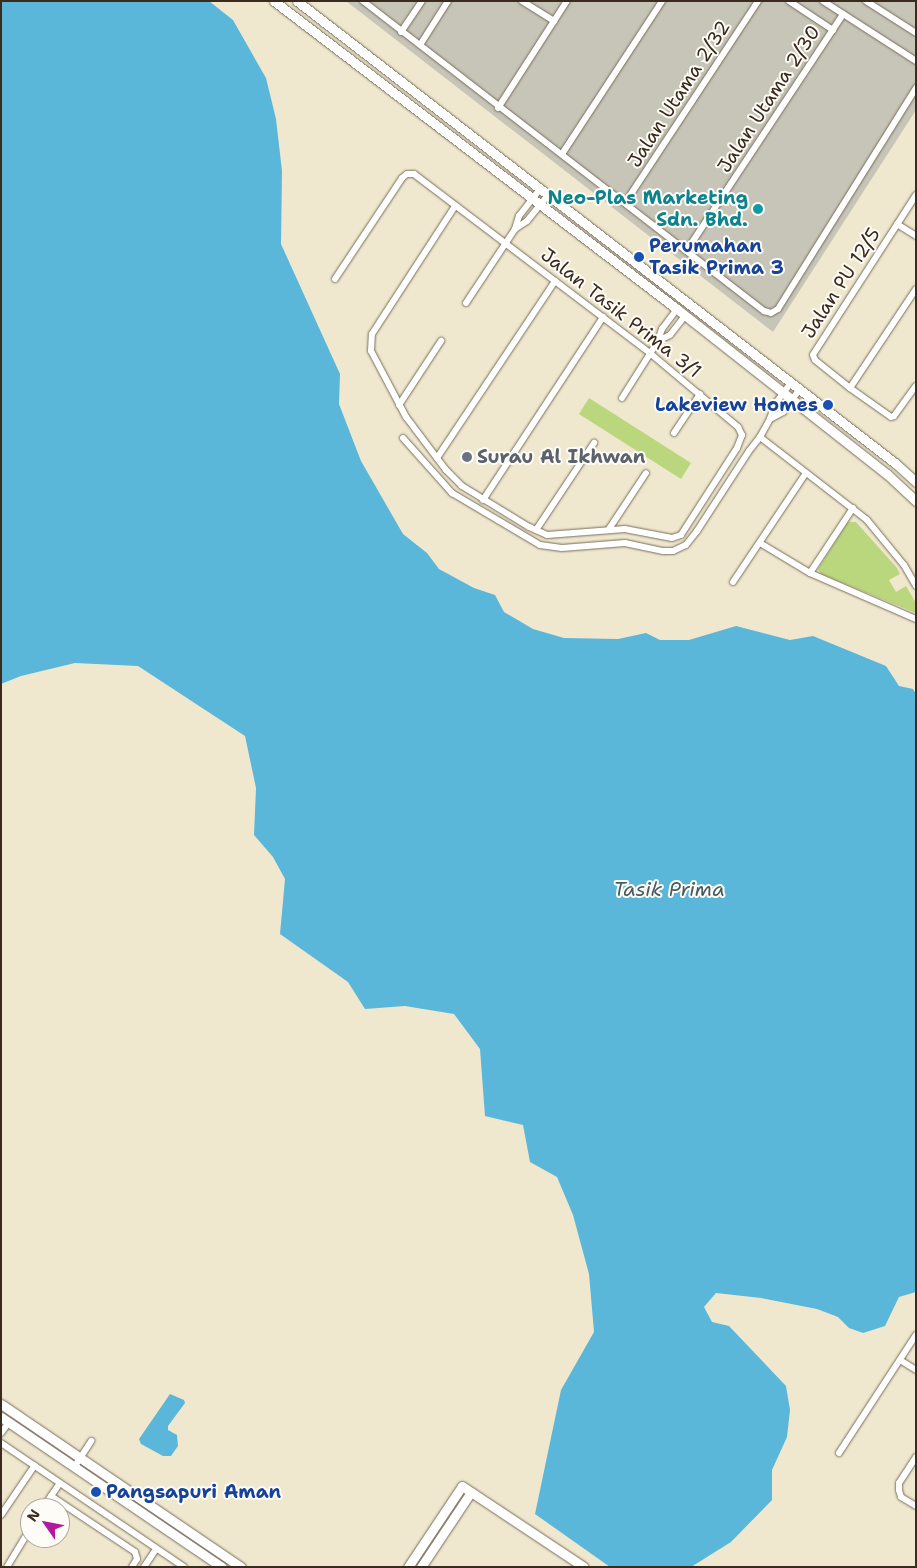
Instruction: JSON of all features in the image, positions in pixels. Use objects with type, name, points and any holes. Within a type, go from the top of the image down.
[{"type":"main road","points":[[274,1],[677,309],[887,474],[916,501]]},
{"type":"main road","points":[[297,1],[790,384],[894,462],[916,482]]},
{"type":"main road","points":[[1,1404],[241,1567]]},
{"type":"main road","points":[[5,1419],[222,1567]]},
{"type":"main road","points":[[408,1567],[462,1486],[584,1567]]},
{"type":"main road","points":[[421,1567],[471,1492]]},
{"type":"street","points":[[363,1],[498,108],[562,154],[764,311],[771,313],[778,309],[916,88]]},
{"type":"street","points":[[401,32],[422,1]]},
{"type":"street","points":[[420,45],[448,1]]},
{"type":"street","points":[[522,1],[554,21]]},
{"type":"street","points":[[498,108],[567,1]]},
{"type":"street","points":[[562,154],[662,1]]},
{"type":"street","name":"Jalan Utama 2/32","points":[[625,203],[758,1]]},
{"type":"street","points":[[789,1],[832,30]]},
{"type":"street","points":[[823,1],[916,61]]},
{"type":"street","points":[[866,1],[916,33]]},
{"type":"street","name":"Jalan Utama 2/30","points":[[687,250],[843,14]]},
{"type":"street","name":"Jalan Tasik Prima 3/1","points":[[335,280],[390,196],[407,174],[414,174],[651,354],[733,422],[742,435],[737,448],[681,536],[672,538],[625,529],[609,529],[563,535],[547,535],[536,530],[462,486],[436,458],[399,405],[371,351],[372,334],[455,206]]},
{"type":"street","points":[[466,303],[514,229],[527,221],[536,202],[544,192]]},
{"type":"street","name":"Jalan PU 12/5","points":[[913,395],[891,417],[850,388],[815,360],[813,355],[916,195]]},
{"type":"street","points":[[897,224],[916,236]]},
{"type":"street","points":[[436,458],[554,281]]},
{"type":"street","points":[[850,388],[916,289]]},
{"type":"street","points":[[622,398],[651,354],[662,329],[677,309]]},
{"type":"street","points":[[658,341],[670,335],[685,316]]},
{"type":"street","points":[[484,500],[603,317]]},
{"type":"street","points":[[399,405],[441,341]]},
{"type":"street","points":[[403,438],[452,493],[540,545],[562,548],[624,543],[663,552],[673,551],[686,546],[749,451],[760,438],[770,420],[775,404],[790,384]]},
{"type":"street","points":[[913,395],[916,386]]},
{"type":"street","points":[[770,420],[783,412],[799,390]]},
{"type":"street","points":[[674,433],[700,394]]},
{"type":"street","points":[[760,438],[853,508],[883,538],[904,565],[916,586]]},
{"type":"street","points":[[536,530],[594,443]]},
{"type":"street","points":[[609,529],[646,473]]},
{"type":"street","points":[[733,582],[806,473]]},
{"type":"street","points":[[810,573],[853,508]]},
{"type":"street","points":[[760,543],[810,573],[916,619]]},
{"type":"street","points":[[839,1453],[916,1335]]},
{"type":"street","points":[[900,1360],[916,1370]]},
{"type":"street","points":[[1,1433],[5,1419]]},
{"type":"street","points":[[75,1466],[90,1441]]},
{"type":"street","points":[[1,1443],[184,1567]]},
{"type":"street","points":[[916,1458],[899,1483],[898,1490],[901,1497],[916,1506]]},
{"type":"street","points":[[1,1516],[35,1466]]},
{"type":"street","points":[[60,1483],[51,1496],[135,1552],[137,1559],[132,1567]]},
{"type":"street","points":[[7,1567],[20,1546]]},
{"type":"street","points":[[144,1567],[156,1549]]},
{"type":"shaded area","points":[[346,1],[916,1],[916,110],[773,332]]},
{"type":"green space","points":[[589,398],[691,463],[681,479],[579,414]]},
{"type":"green space","points":[[848,522],[856,522],[897,568],[900,574],[889,580],[896,592],[906,586],[916,603],[916,613],[821,574],[818,569]]},
{"type":"water","name":"Tasik Prima","points":[[1,1],[209,1],[233,20],[266,78],[276,119],[282,171],[281,244],[340,374],[339,404],[361,461],[403,534],[427,553],[439,569],[474,588],[495,595],[504,612],[533,629],[564,638],[618,639],[646,633],[660,640],[689,640],[736,626],[790,640],[813,636],[886,666],[899,686],[913,689],[916,694],[916,1292],[899,1297],[885,1326],[863,1333],[849,1328],[838,1317],[817,1309],[761,1298],[716,1293],[704,1307],[712,1322],[729,1326],[786,1386],[790,1410],[787,1437],[772,1470],[772,1500],[731,1542],[691,1567],[610,1567],[535,1514],[561,1390],[594,1332],[589,1274],[573,1215],[557,1177],[530,1162],[523,1125],[485,1116],[480,1049],[454,1014],[405,1006],[365,1009],[348,982],[280,934],[285,879],[273,857],[254,835],[256,788],[245,736],[138,666],[75,663],[21,676],[1,684]]},
{"type":"water","points":[[170,1394],[184,1400],[185,1403],[168,1426],[168,1430],[177,1435],[178,1446],[171,1456],[163,1456],[141,1444],[139,1439]]},
{"type":"place","name":"Neo-Plas Marketing Sdn. Bhd.","points":[[758,209]]},
{"type":"place","name":"Perumahan Tasik Prima 3","points":[[639,257]]},
{"type":"place","name":"Lakeview Homes","points":[[828,405]]},
{"type":"place","name":"Surau Al Ikhwan","points":[[467,457]]},
{"type":"place","name":"Pangsapuri Aman","points":[[96,1492]]}]
